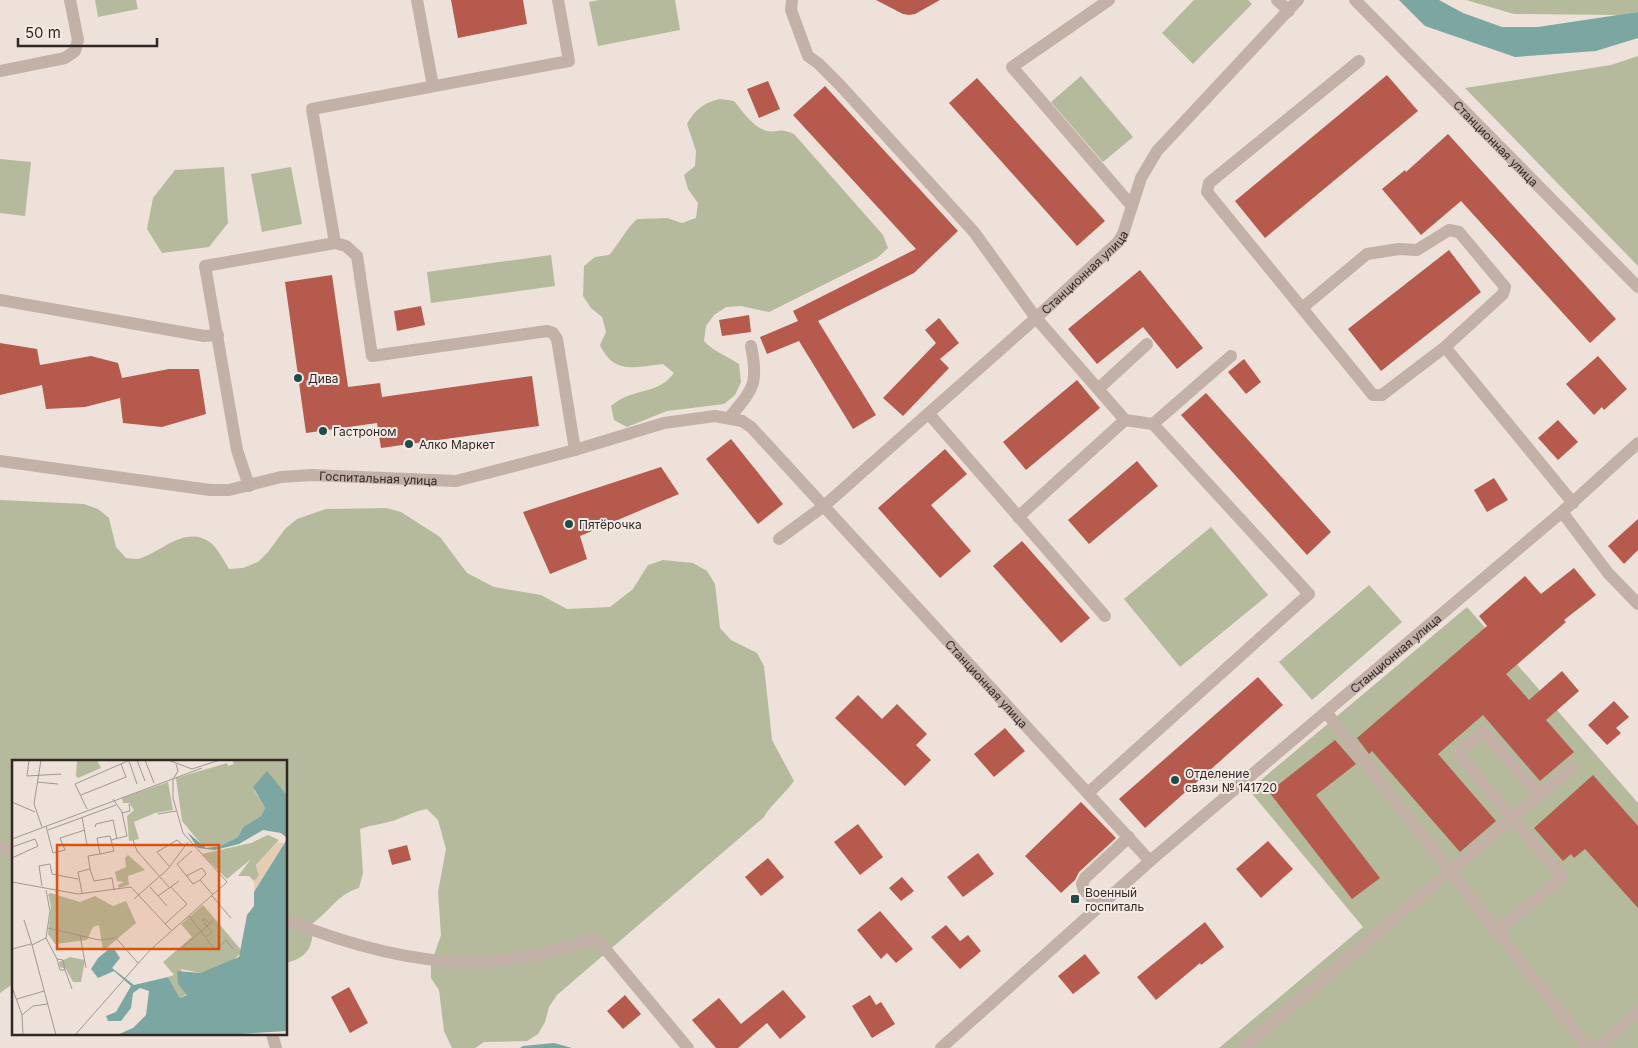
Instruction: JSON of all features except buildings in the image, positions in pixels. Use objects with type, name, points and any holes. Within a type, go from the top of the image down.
[{"type":"street","points":[[0,71],[65,58],[75,52],[78,40],[70,0]]},
{"type":"street","points":[[417,0],[433,86]]},
{"type":"street","points":[[335,244],[312,109],[569,61],[558,0]]},
{"type":"street","points":[[792,0],[791,10],[808,56],[839,84],[974,232],[1036,318],[1125,420],[1153,424],[1309,594],[1088,793]]},
{"type":"street","points":[[1109,0],[1012,67],[1131,205]]},
{"type":"street","points":[[1277,0],[1289,11]]},
{"type":"street","name":"Станционная улица","points":[[824,506],[1036,318],[1118,242],[1123,234],[1131,205],[1142,178],[1157,151],[1298,0]]},
{"type":"street","name":"Станционная улица","points":[[1355,0],[1638,287]]},
{"type":"street","points":[[1302,308],[1367,254],[1400,249],[1417,250],[1448,230],[1459,232],[1505,287],[1503,294],[1444,347],[1382,395],[1373,395],[1207,192],[1209,183],[1359,61]]},
{"type":"street","points":[[249,486],[237,450],[205,266],[335,244],[346,246],[357,256],[372,356],[547,331],[553,333],[557,339],[575,450]]},
{"type":"street","points":[[0,300],[204,336],[218,335]]},
{"type":"street","points":[[1098,388],[1147,344]]},
{"type":"street","points":[[729,418],[752,390],[755,367],[751,346]]},
{"type":"street","points":[[1444,347],[1573,503]]},
{"type":"street","points":[[1153,424],[1231,356]]},
{"type":"street","points":[[929,414],[1105,616]]},
{"type":"street","name":"Госпитальная улица","points":[[0,461],[210,490],[229,490],[281,477],[312,475],[456,481],[575,450],[664,423],[702,417],[729,418],[742,421],[751,427]]},
{"type":"street","points":[[1018,517],[1125,420]]},
{"type":"street","name":"Станционная улица","points":[[751,427],[1150,861]]},
{"type":"street","name":"Станционная улица","points":[[941,1048],[1150,861],[1573,503],[1638,443]]},
{"type":"street","points":[[779,539],[824,506]]},
{"type":"street","points":[[1562,512],[1608,573],[1638,604]]},
{"type":"street","points":[[1326,712],[1588,1048]]},
{"type":"street","points":[[1496,932],[1563,876],[1459,753],[1484,731],[1538,795]]},
{"type":"street","points":[[1243,1048],[1571,768]]},
{"type":"street","points":[[1100,906],[1084,890],[1082,884],[1085,878],[1129,837]]},
{"type":"street","points":[[288,921],[328,937],[409,955],[474,962],[535,956],[597,940],[688,1048]]},
{"type":"street","points":[[1596,1048],[1638,1012]]},
{"type":"green space","points":[[95,0],[136,0],[138,9],[98,17]]},
{"type":"green space","points":[[599,0],[675,0],[680,30],[598,46],[589,2]]},
{"type":"green space","points":[[1194,0],[1248,0],[1252,4],[1193,64],[1162,33]]},
{"type":"green space","points":[[1466,0],[1638,0],[1638,12],[1619,15],[1514,14]]},
{"type":"green space","points":[[1638,56],[1638,266],[1465,88],[1611,65]]},
{"type":"green space","points":[[1081,76],[1133,137],[1103,162],[1051,102]]},
{"type":"green space","points":[[720,99],[734,101],[748,118],[762,129],[794,134],[883,235],[888,248],[877,258],[769,312],[741,306],[726,307],[714,315],[706,326],[704,341],[716,351],[739,364],[741,382],[735,395],[724,404],[667,411],[627,427],[614,420],[611,406],[628,396],[660,385],[674,373],[663,364],[626,367],[612,361],[606,355],[600,345],[606,332],[602,317],[591,308],[583,296],[584,266],[595,257],[609,255],[637,219],[667,218],[682,223],[696,218],[698,203],[688,189],[684,175],[695,166],[696,151],[687,124],[700,107]]},
{"type":"green space","points":[[0,159],[31,162],[25,216],[0,213]]},
{"type":"green space","points":[[224,167],[228,223],[209,247],[162,253],[147,229],[153,198],[175,170]]},
{"type":"green space","points":[[291,167],[302,224],[262,232],[251,174]]},
{"type":"green space","points":[[551,255],[555,286],[431,303],[427,272]]},
{"type":"green space","points":[[0,500],[84,504],[98,509],[109,518],[116,547],[126,558],[141,558],[183,538],[192,536],[202,538],[214,546],[229,569],[243,568],[258,562],[285,529],[297,519],[326,509],[386,508],[401,512],[440,537],[467,573],[494,587],[541,595],[567,609],[610,607],[633,589],[648,565],[663,560],[693,563],[707,571],[715,584],[720,628],[731,640],[757,653],[764,666],[772,740],[794,781],[764,817],[557,995],[549,1007],[545,1022],[538,1034],[527,1041],[484,1042],[475,1048],[452,1048],[444,1031],[439,990],[431,978],[431,964],[441,935],[438,892],[446,849],[438,820],[427,809],[393,821],[360,829],[363,873],[359,888],[345,894],[313,923],[311,944],[305,954],[288,962],[288,760],[12,760],[12,984],[0,993]]},
{"type":"green space","points":[[1211,527],[1268,595],[1180,667],[1124,599]]},
{"type":"green space","points":[[1369,585],[1402,622],[1312,700],[1279,662]]},
{"type":"green space","points":[[1467,607],[1638,803],[1638,1048],[1219,1048],[1363,927],[1249,790]]},
{"type":"water","points":[[1399,0],[1439,0],[1463,13],[1502,27],[1538,27],[1638,12],[1638,38],[1596,51],[1515,57],[1425,26]]},
{"type":"water","points":[[554,1043],[572,1048],[520,1048],[523,1046]]},
{"type":"place","name":"Дива","points":[[298,378]]},
{"type":"place","name":"Гастроном","points":[[323,431]]},
{"type":"place","name":"Алко Маркет","points":[[409,444]]},
{"type":"place","name":"Пятёрочка","points":[[569,524]]},
{"type":"place","name":"Отделение связи № 141720","points":[[1175,780]]},
{"type":"place","name":"Военный госпиталь","points":[[1075,899]]}]
